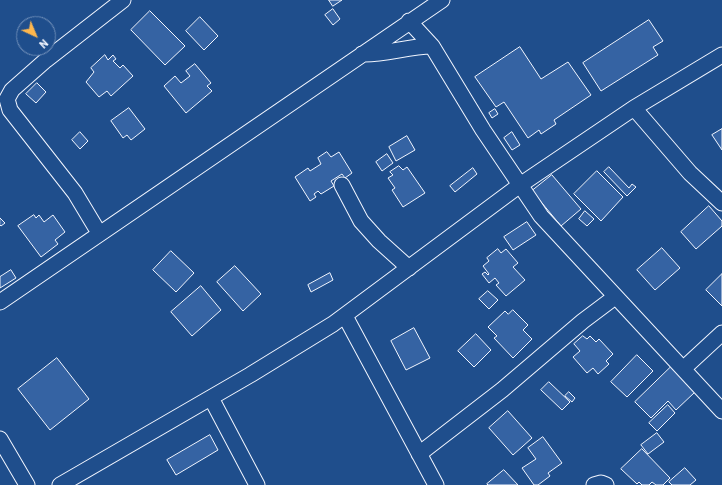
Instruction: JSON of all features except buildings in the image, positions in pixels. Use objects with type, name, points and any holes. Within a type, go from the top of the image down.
[{"type":"street","points":[[99,233],[75,193],[10,110],[3,97],[46,60],[123,0]]},
{"type":"street","points":[[0,302],[409,21],[442,0]]},
{"type":"street","points":[[409,21],[432,46],[541,216],[722,411]]},
{"type":"street","points":[[362,54],[373,54],[418,46],[432,46]]},
{"type":"street","points":[[60,485],[211,398],[345,316],[520,185],[634,108],[722,55]]},
{"type":"street","points":[[634,108],[690,173],[722,203]]},
{"type":"street","points":[[342,185],[361,220],[378,241],[409,268]]},
{"type":"street","points":[[419,454],[502,390],[583,321],[615,297]]},
{"type":"street","points":[[345,316],[436,485]]},
{"type":"street","points":[[683,369],[722,333]]},
{"type":"street","points":[[211,398],[257,485]]},
{"type":"street","points":[[0,439],[27,485]]},
{"type":"street","points":[[594,485],[601,483],[606,485]]}]
